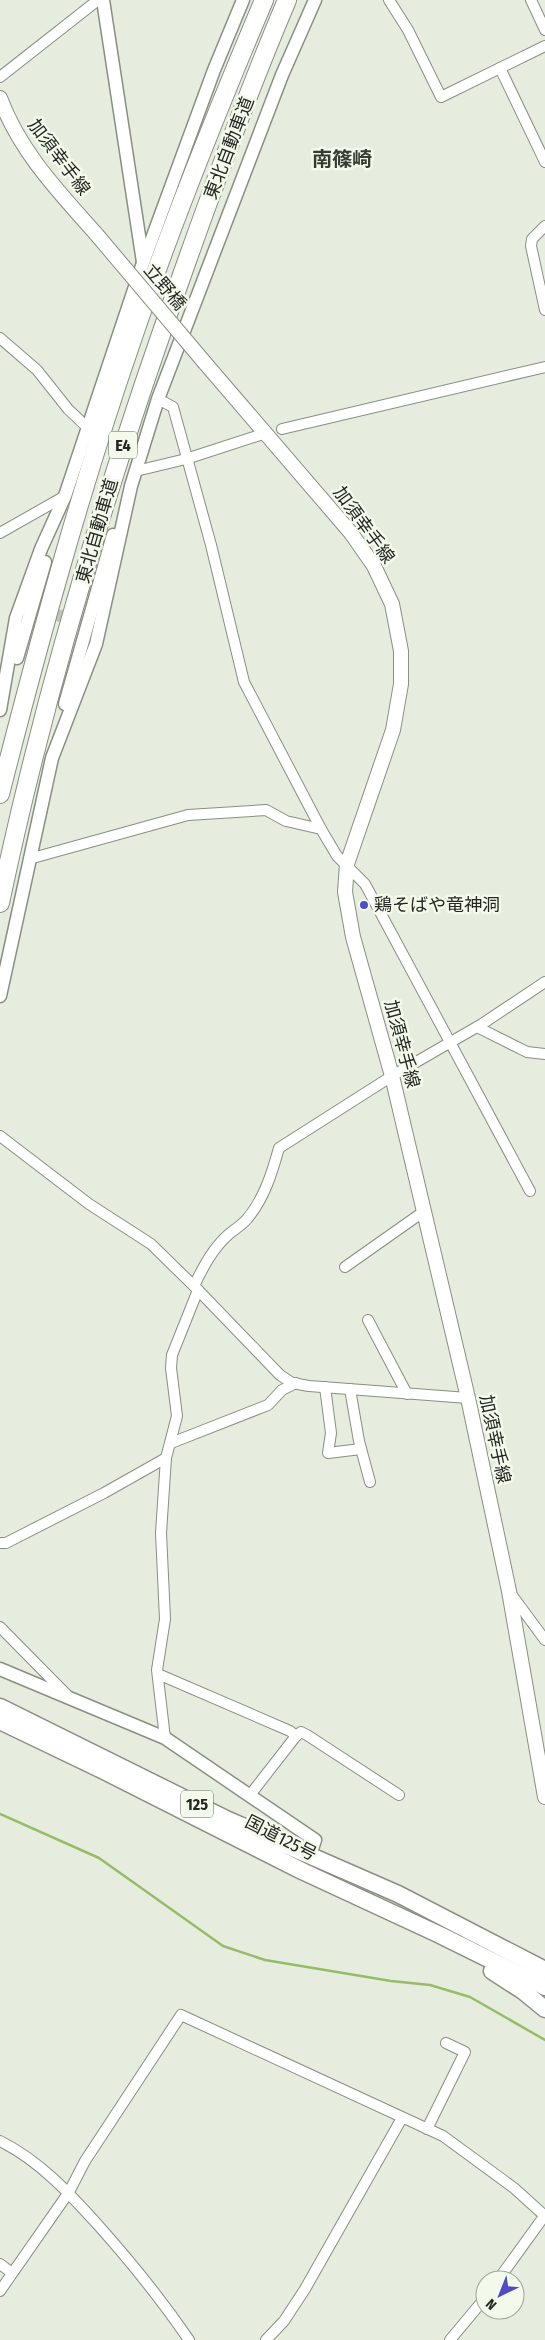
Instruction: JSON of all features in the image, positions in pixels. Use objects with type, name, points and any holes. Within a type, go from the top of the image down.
[{"type":"highway","name":"東北自動車道","points":[[0,794],[87,481],[133,338],[205,140],[264,0]]},
{"type":"highway","name":"東北自動車道","points":[[0,903],[12,846],[54,680],[109,488],[158,342],[218,175],[287,0]]},
{"type":"highway","name":"国道125号","points":[[0,1707],[226,1819],[398,1894],[545,1970]]},
{"type":"highway","name":"国道125号","points":[[0,1721],[102,1770],[302,1872],[440,1935],[545,1987]]},
{"type":"highway","points":[[302,1872],[487,1968],[523,1991],[545,2009]]},
{"type":"main road","name":"加須幸手線","points":[[0,98],[9,122],[25,148],[50,182],[97,235]]},
{"type":"main road","name":"立野橋","points":[[97,235],[205,363]]},
{"type":"main road","name":"加須幸手線","points":[[205,363],[351,533],[374,566],[392,604],[402,651],[399,694],[393,730],[347,864],[345,892],[354,937],[392,1076],[468,1398],[508,1591],[545,1797]]},
{"type":"street","points":[[0,77],[98,0]]},
{"type":"street","points":[[103,0],[143,263]]},
{"type":"street","points":[[0,708],[34,607],[65,496],[143,263],[214,70],[243,0]]},
{"type":"street","points":[[52,758],[96,644],[132,486],[158,399],[282,74],[315,0]]},
{"type":"street","points":[[389,0],[408,30],[440,98],[545,46]]},
{"type":"street","points":[[531,0],[545,30]]},
{"type":"street","points":[[500,68],[545,162]]},
{"type":"street","points":[[545,226],[532,239],[531,246],[545,310]]},
{"type":"street","points":[[0,338],[37,370],[68,409],[88,428]]},
{"type":"street","points":[[282,429],[545,367]]},
{"type":"street","points":[[158,399],[173,407],[211,545],[244,682],[336,856],[347,864],[365,884],[530,1191]]},
{"type":"street","points":[[136,471],[186,459],[260,435]]},
{"type":"street","points":[[0,996],[52,758],[85,623],[110,543],[132,486]]},
{"type":"street","points":[[0,533],[65,496]]},
{"type":"street","points":[[0,708],[16,618],[41,549],[65,496]]},
{"type":"street","points":[[29,859],[188,815],[266,810],[286,821],[321,830]]},
{"type":"street","points":[[165,1738],[158,1674],[166,1619],[161,1533],[166,1458],[177,1416],[172,1378],[172,1355],[208,1258],[228,1235],[242,1224],[256,1206],[272,1177],[279,1148],[392,1076],[478,1027],[545,982]]},
{"type":"street","points":[[478,1027],[527,1052],[545,1054]]},
{"type":"street","points":[[0,1136],[89,1204],[151,1244],[280,1375],[296,1384],[326,1388],[468,1398]]},
{"type":"street","points":[[345,1267],[424,1212]]},
{"type":"street","points":[[368,1320],[407,1394]]},
{"type":"street","points":[[171,1443],[268,1405],[282,1390],[296,1384]]},
{"type":"street","points":[[326,1388],[331,1432],[328,1453],[361,1449]]},
{"type":"street","points":[[350,1389],[361,1449],[370,1482]]},
{"type":"street","points":[[0,1543],[6,1543],[87,1502],[166,1458]]},
{"type":"street","points":[[508,1591],[543,1634]]},
{"type":"street","points":[[0,1627],[68,1696]]},
{"type":"street","points":[[0,1669],[165,1738],[314,1840],[310,1855]]},
{"type":"street","points":[[158,1674],[290,1731],[296,1736]]},
{"type":"street","points":[[250,1795],[301,1732],[399,1795]]},
{"type":"street","points":[[0,2291],[69,2192],[85,2161],[181,2015],[443,2136],[514,2188],[545,2216],[505,2270]]},
{"type":"street","points":[[427,2129],[465,2052],[446,2043]]},
{"type":"street","points":[[266,2340],[284,2321],[305,2289],[402,2118]]},
{"type":"street","points":[[0,2140],[34,2162],[69,2192],[142,2276],[188,2340]]},
{"type":"street","points":[[0,2264],[12,2273]]},
{"type":"street","points":[[450,2340],[475,2310]]},
{"type":"waterway","points":[[0,1814],[99,1858],[223,1946],[265,1960],[391,1981],[430,1985],[470,1997],[545,2040]]},
{"type":"tunnel","points":[[35,608],[83,623]]},
{"type":"place","name":"鶏そばや竜神洞","points":[[364,905]]},
{"type":"district","name":"南篠崎","points":[[342,159]]}]
